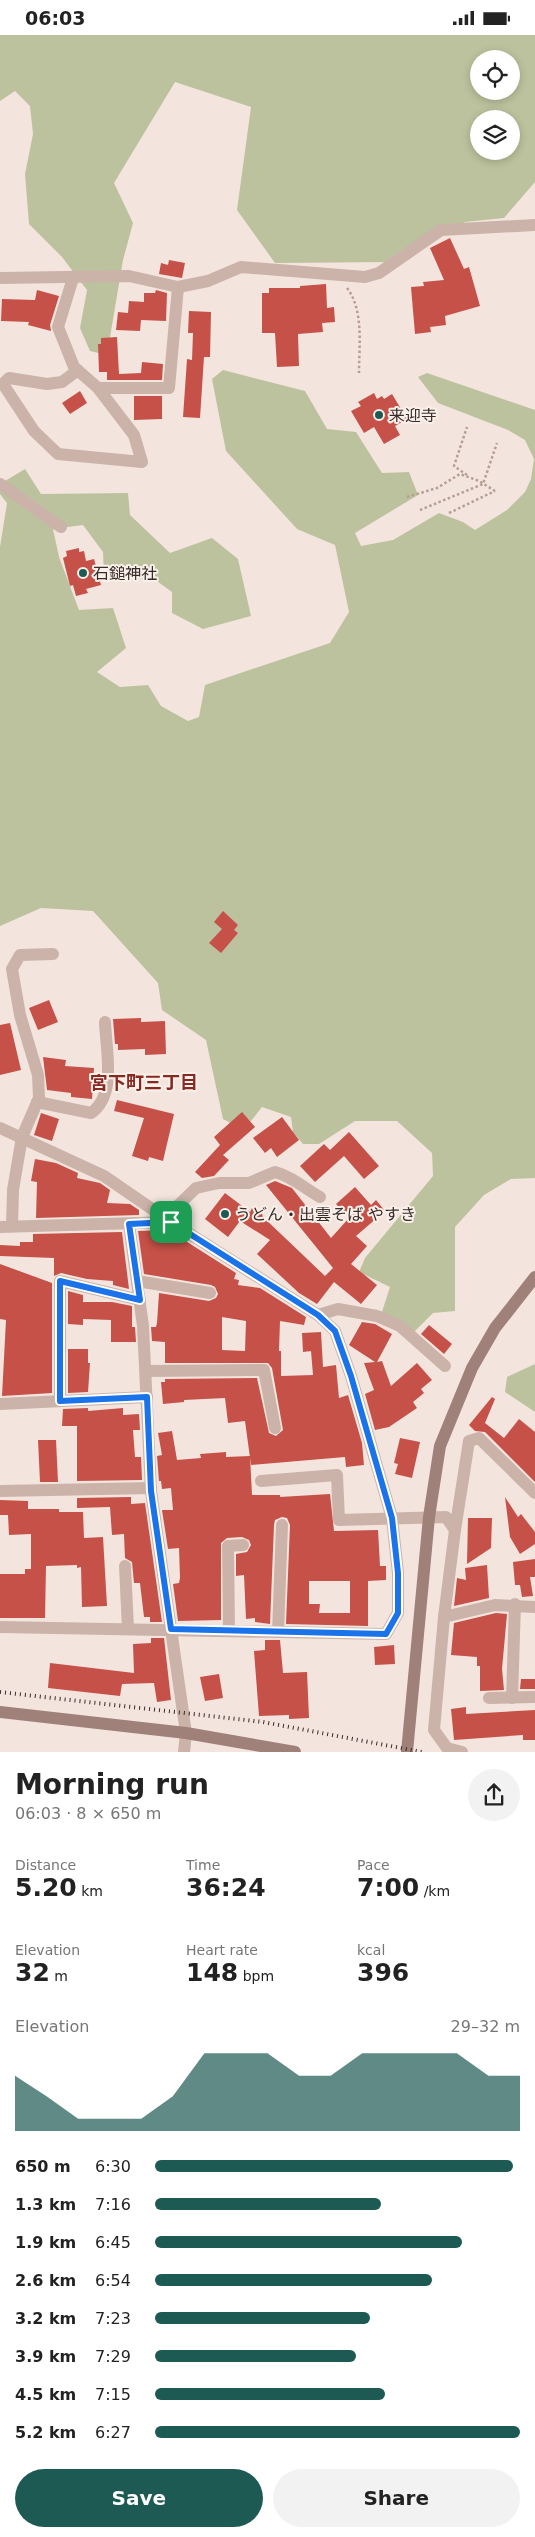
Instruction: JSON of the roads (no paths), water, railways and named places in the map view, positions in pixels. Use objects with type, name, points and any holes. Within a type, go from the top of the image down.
[{"type":"street","points":[[0,278],[128,277],[178,287],[208,281],[241,267],[365,277],[379,273],[441,230],[535,225]]},
{"type":"street","points":[[73,278],[58,327],[74,367],[78,370],[98,388],[134,435],[142,462],[58,454],[34,431],[3,384],[9,378],[47,384],[62,382],[78,370]]},
{"type":"street","points":[[98,388],[169,388],[178,287]]},
{"type":"street","points":[[0,485],[61,527]]},
{"type":"street","points":[[53,954],[20,955],[12,969],[20,1015],[38,1075],[37,1102],[22,1137],[6,1227],[129,1224],[168,1220],[196,1188],[219,1183],[249,1183],[275,1172],[294,1179],[304,1189],[320,1197]]},
{"type":"street","points":[[37,1102],[91,1113],[100,1107],[106,1096],[105,1022]]},
{"type":"street","points":[[0,1128],[104,1175],[168,1220],[318,1315],[335,1331],[351,1376],[392,1518],[398,1573],[398,1613],[386,1634],[0,1627]]},
{"type":"street","points":[[129,1224],[140,1300],[146,1371],[151,1488],[186,1733],[184,1752]]},
{"type":"street","points":[[407,1752],[429,1517],[440,1446],[472,1368],[495,1328],[535,1277]]},
{"type":"street","points":[[60,1401],[60,1281],[140,1300]]},
{"type":"street","points":[[137,1281],[210,1293]]},
{"type":"street","points":[[318,1315],[338,1309],[377,1316],[400,1326],[445,1366]]},
{"type":"street","points":[[146,1371],[264,1370],[275,1428]]},
{"type":"street","points":[[0,1404],[147,1397]]},
{"type":"street","points":[[462,1752],[447,1748],[434,1729],[444,1617],[469,1441],[479,1438],[535,1493]]},
{"type":"street","points":[[261,1481],[336,1475],[339,1520],[446,1517],[455,1530]]},
{"type":"street","points":[[0,1491],[151,1488]]},
{"type":"street","points":[[278,1632],[282,1525]]},
{"type":"street","points":[[229,1631],[228,1546],[243,1545]]},
{"type":"street","points":[[125,1566],[128,1629]]},
{"type":"street","points":[[444,1617],[495,1605],[515,1604],[535,1607]]},
{"type":"street","points":[[512,1698],[515,1604]]},
{"type":"street","points":[[489,1698],[535,1697]]},
{"type":"street","points":[[0,1712],[186,1733],[295,1752]]},
{"type":"railway","points":[[0,1692],[263,1722],[422,1752]]},
{"type":"place","name":"来迎寺","points":[[379,415]]},
{"type":"place","name":"石鎚神社","points":[[83,573]]},
{"type":"place","name":"うどん・出雲そば やすき","points":[[225,1214]]},
{"type":"district","name":"宮下町三丁目","points":[[144,1083]]}]
